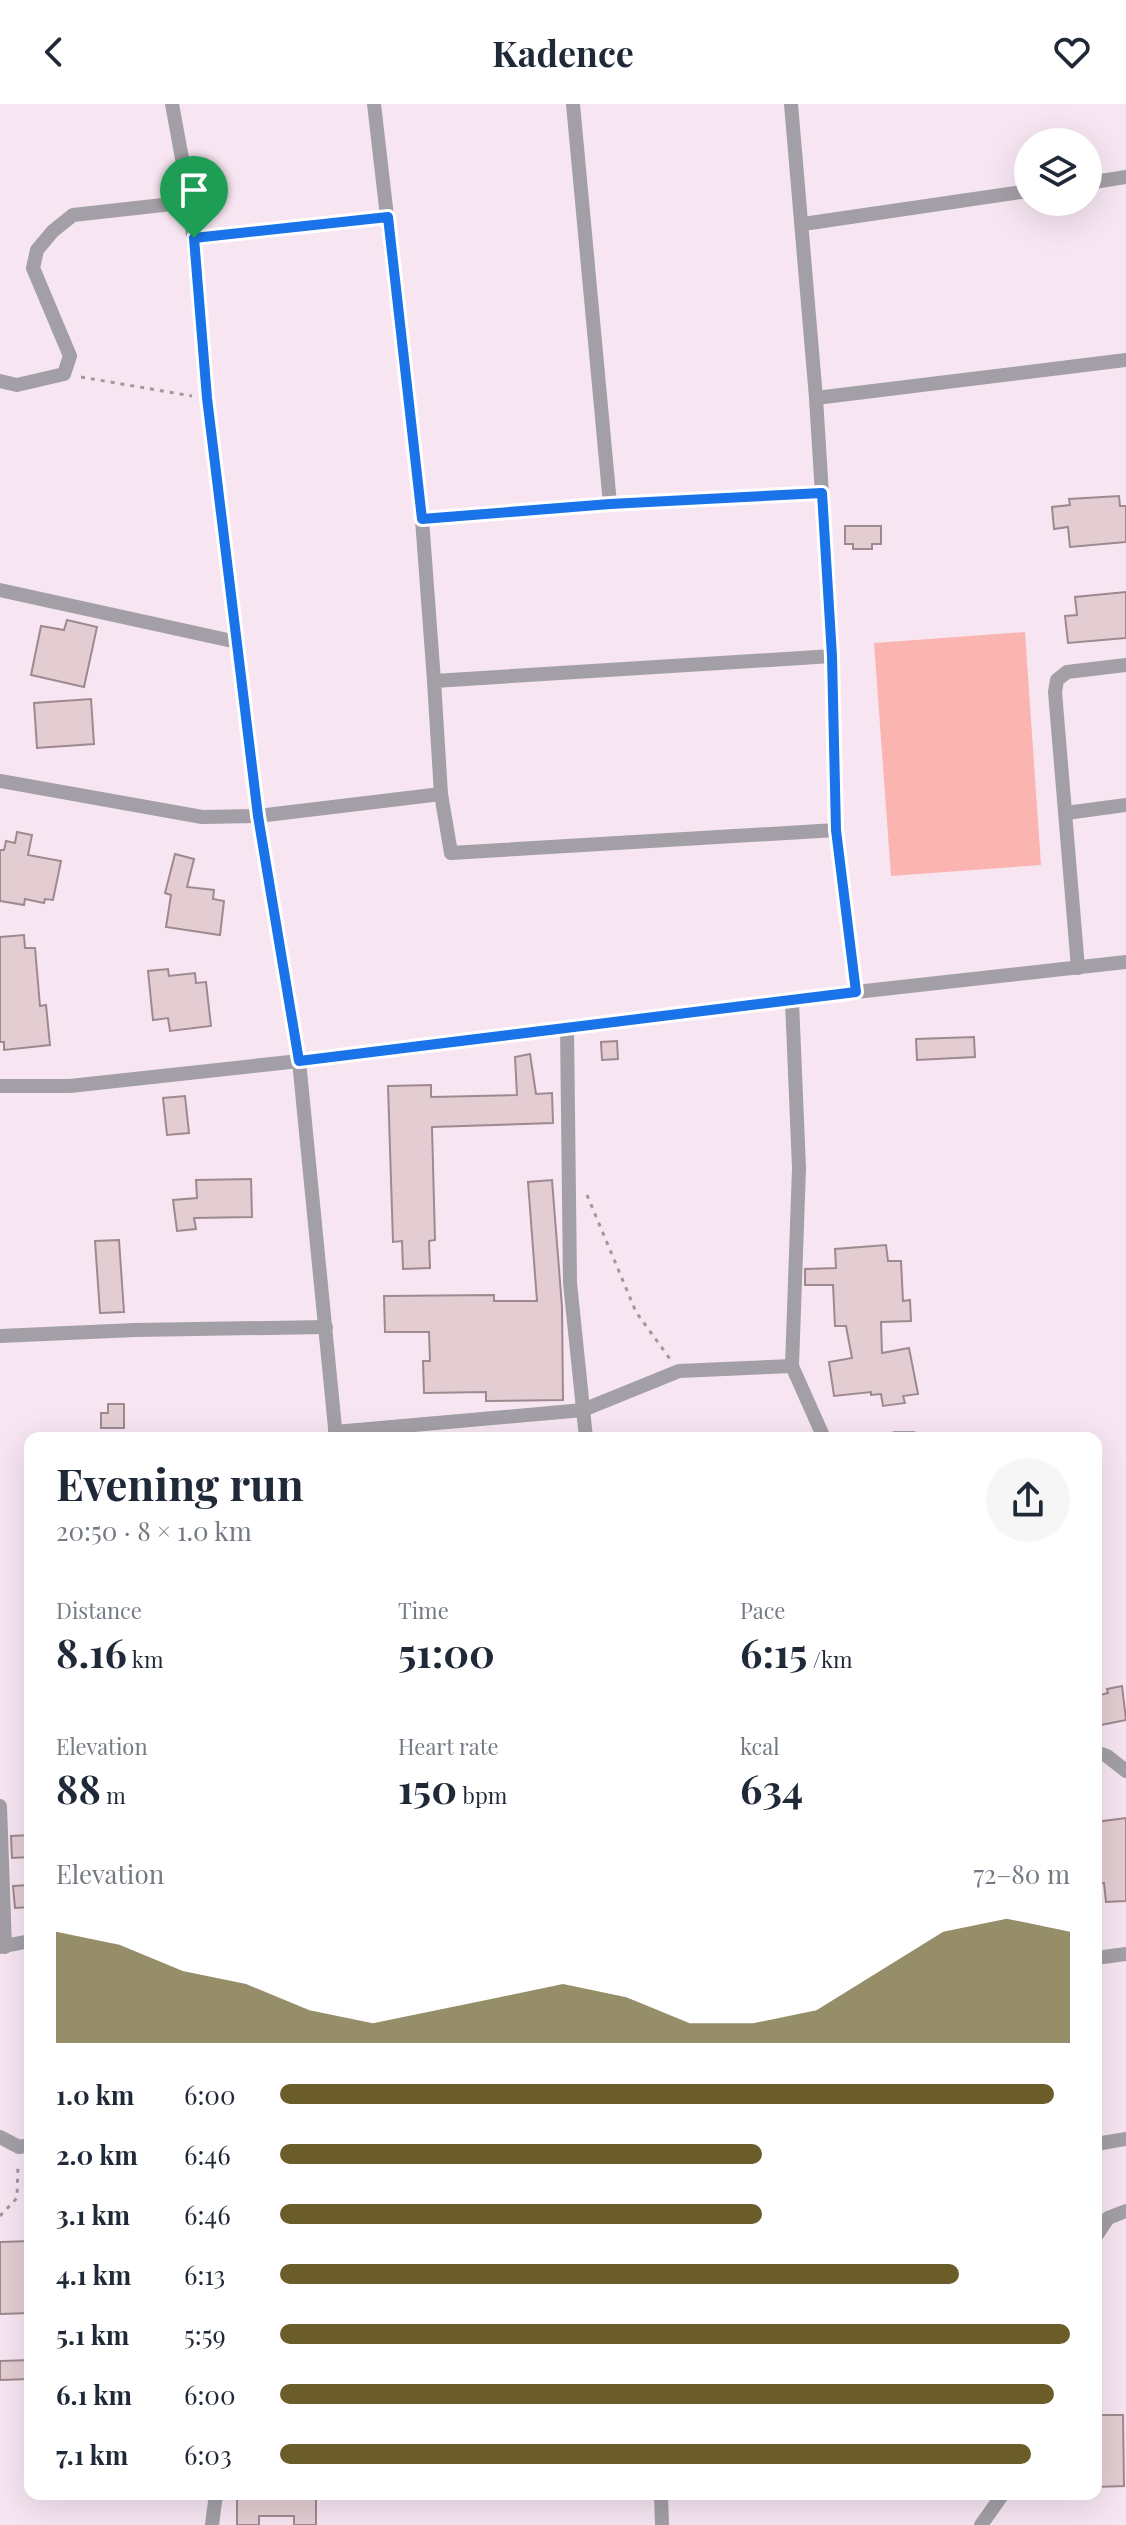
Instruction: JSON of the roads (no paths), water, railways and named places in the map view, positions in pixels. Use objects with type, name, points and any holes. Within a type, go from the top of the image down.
[{"type":"street","points":[[172,104],[190,202],[207,398],[258,816],[299,1061],[336,1432]]},
{"type":"street","points":[[374,104],[422,519],[441,794],[451,853],[836,830]]},
{"type":"street","points":[[573,104],[610,504]]},
{"type":"street","points":[[791,104],[803,224],[822,493],[832,656],[836,830],[856,992]]},
{"type":"street","points":[[1102,181],[1126,177]]},
{"type":"street","points":[[803,224],[1014,193]]},
{"type":"street","points":[[0,381],[17,385],[64,374],[70,356],[33,268],[37,250],[53,231],[73,215],[190,202]]},
{"type":"street","points":[[194,238],[388,217]]},
{"type":"street","points":[[816,398],[1126,360]]},
{"type":"street","points":[[422,519],[610,504],[822,493]]},
{"type":"street","points":[[0,590],[237,642]]},
{"type":"street","points":[[434,681],[832,656]]},
{"type":"street","points":[[1078,968],[1055,692],[1057,680],[1067,672],[1126,665]]},
{"type":"street","points":[[0,781],[202,817],[258,816],[441,794]]},
{"type":"street","points":[[1066,813],[1126,805]]},
{"type":"street","points":[[0,1086],[70,1086],[299,1061],[1126,962]]},
{"type":"street","points":[[792,1001],[799,1168],[792,1366],[821,1432]]},
{"type":"street","points":[[567,1027],[570,1283],[585,1432]]},
{"type":"street","points":[[0,1336],[326,1327]]},
{"type":"street","points":[[366,1432],[583,1410],[679,1371],[792,1366]]},
{"type":"street","points":[[1102,1754],[1126,1771]]},
{"type":"street","points":[[0,1806],[3,1947],[24,1942]]},
{"type":"street","points":[[1102,1957],[1126,1954]]},
{"type":"street","points":[[0,2137],[24,2146]]},
{"type":"street","points":[[1102,2143],[1126,2139]]},
{"type":"street","points":[[1102,2227],[1108,2218],[1126,2211]]},
{"type":"street","points":[[212,2525],[215,2500]]},
{"type":"street","points":[[661,2500],[662,2525]]},
{"type":"street","points":[[981,2525],[999,2500]]}]
